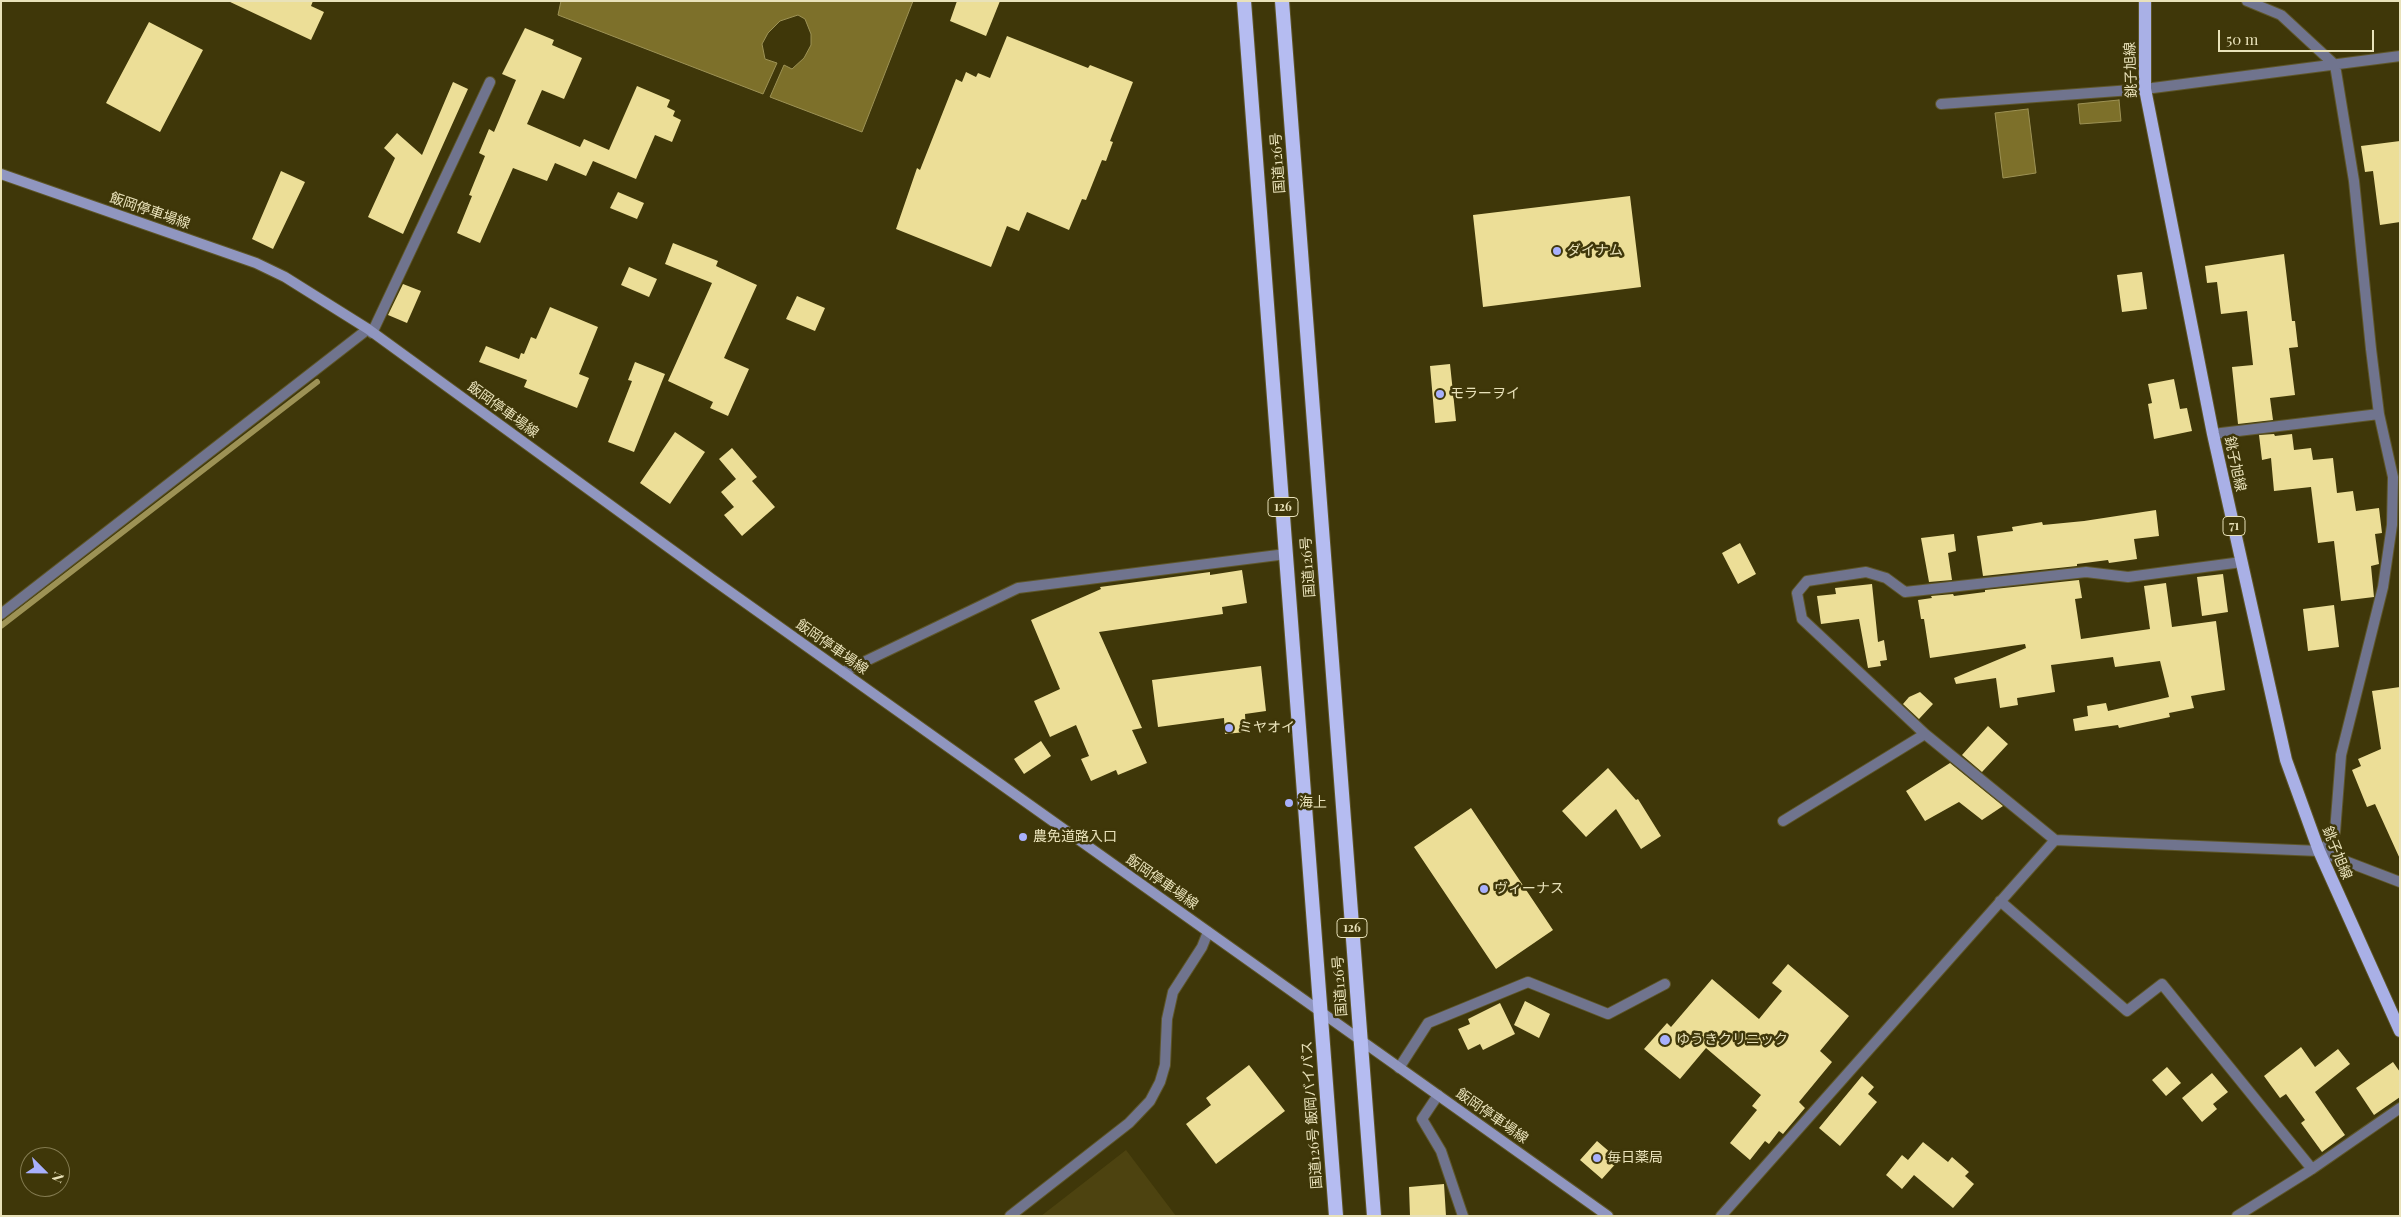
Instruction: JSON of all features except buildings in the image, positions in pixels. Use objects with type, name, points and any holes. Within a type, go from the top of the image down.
[{"type":"highway","name":"国道126号","points":[[1244,1],[1321,1013]]},
{"type":"highway","name":"国道126号","points":[[1282,1],[1360,1041]]},
{"type":"highway","name":"国道126号 飯岡バイパス","points":[[1321,1013],[1336,1216]]},
{"type":"highway","name":"126","points":[[1360,1041],[1374,1216]]},
{"type":"main road","name":"銚子旭線","points":[[2145,1],[2144,89],[2214,434],[2286,760],[2319,851],[2400,1031]]},
{"type":"main road","name":"飯岡停車場線","points":[[1,174],[256,263],[285,277],[370,331],[843,672],[1608,1216]]},
{"type":"street","points":[[2247,1],[2281,16],[2335,65],[2354,181],[2379,414],[2393,477],[2392,525],[2385,578],[2341,755],[2335,832],[2330,843],[2319,851]]},
{"type":"street","points":[[1941,104],[2144,89],[2400,56]]},
{"type":"street","points":[[1,614],[370,331],[490,82]]},
{"type":"street","points":[[2214,434],[2379,414]]},
{"type":"street","points":[[843,672],[1018,588],[1286,554]]},
{"type":"street","points":[[2242,562],[2128,577],[2086,572],[1905,592],[1886,578],[1866,572],[1807,580],[1797,594],[1802,619],[1925,734],[2055,840],[2319,851],[2400,882]]},
{"type":"street","points":[[1782,821],[1925,734]]},
{"type":"street","points":[[1721,1216],[2055,840]]},
{"type":"street","points":[[2000,901],[2128,1011],[2162,984],[2312,1169]]},
{"type":"street","points":[[1010,1216],[1129,1124],[1150,1101],[1160,1082],[1165,1065],[1166,1019],[1171,998],[1182,977],[1202,947],[1208,932]]},
{"type":"street","points":[[1400,1068],[1428,1023],[1528,982],[1608,1014],[1666,984]]},
{"type":"street","points":[[1438,1095],[1422,1119],[1442,1151],[1463,1216]]},
{"type":"street","points":[[2237,1216],[2312,1169],[2400,1108]]},
{"type":"shaded area","points":[[561,1],[913,1],[862,132],[770,97],[784,65],[792,69],[804,58],[811,45],[811,34],[805,19],[798,15],[780,21],[768,33],[762,44],[765,59],[777,63],[763,94],[558,15]]},
{"type":"shaded area","points":[[2119,100],[2121,121],[2080,124],[2078,104]]},
{"type":"shaded area","points":[[2028,109],[2036,173],[2003,178],[1995,113]]},
{"type":"shaded area","points":[[1126,1150],[1176,1216],[1041,1216],[1099,1171]]},
{"type":"waterway","points":[[1,626],[317,382]]},
{"type":"place","name":"ダイナム","points":[[1557,251]]},
{"type":"place","name":"モラーヲイ","points":[[1440,394]]},
{"type":"place","name":"ミヤオイ","points":[[1229,728]]},
{"type":"place","name":"海上","points":[[1289,803]]},
{"type":"place","name":"農免道路入口","points":[[1023,837]]},
{"type":"place","name":"ヴィーナス","points":[[1484,889]]},
{"type":"place","name":"ゆうきクリニック","points":[[1665,1040]]},
{"type":"place","name":"毎日薬局","points":[[1597,1158]]}]
